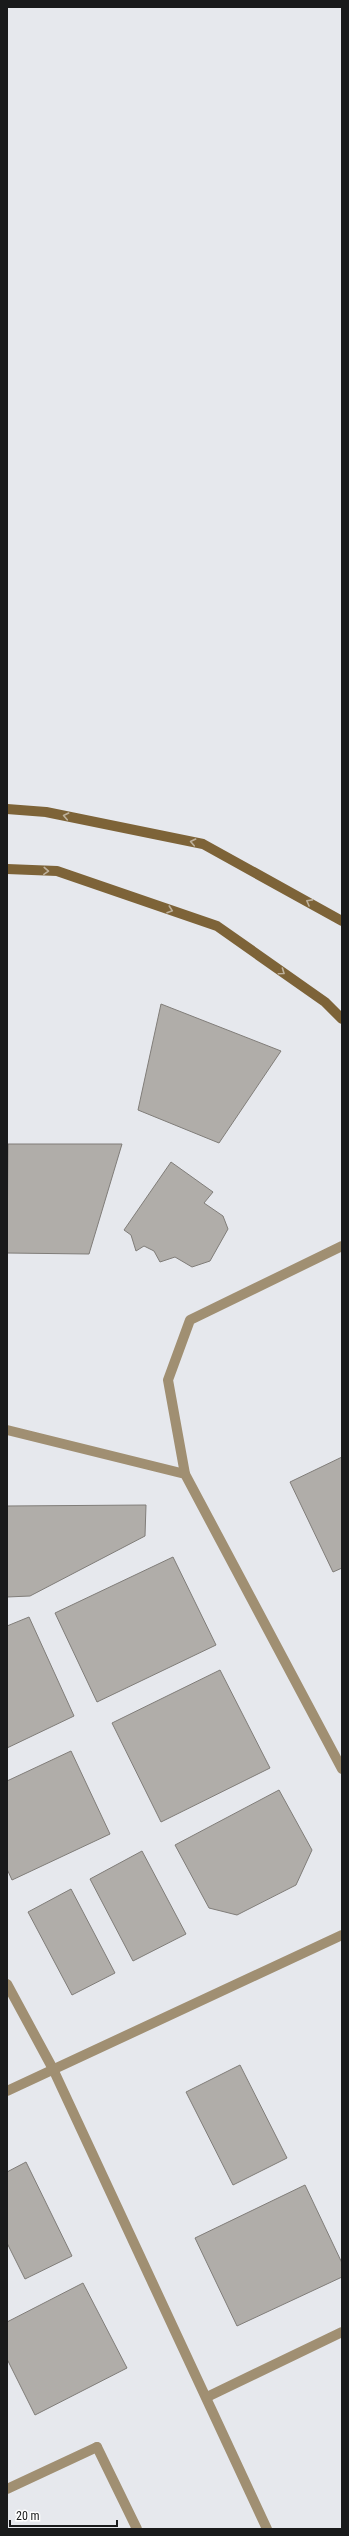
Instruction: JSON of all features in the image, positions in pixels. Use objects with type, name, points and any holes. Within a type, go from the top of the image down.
[{"type":"main road","points":[[7,809],[46,812],[203,844],[342,921]]},
{"type":"main road","points":[[7,869],[56,871],[217,926],[325,1002],[342,1019]]},
{"type":"street","points":[[342,1246],[190,1320],[168,1380],[185,1474],[342,1769]]},
{"type":"street","points":[[7,1430],[185,1474]]},
{"type":"street","points":[[7,2091],[342,1935]]},
{"type":"street","points":[[7,1984],[53,2069],[207,2397],[267,2529]]},
{"type":"street","points":[[207,2397],[342,2332]]},
{"type":"street","points":[[7,2489],[97,2447],[137,2529]]},
{"type":"building","points":[[161,1004],[281,1051],[219,1143],[138,1110]]},
{"type":"building","points":[[8,1144],[122,1144],[89,1254],[7,1253]]},
{"type":"building","points":[[171,1162],[213,1192],[204,1203],[223,1216],[228,1229],[210,1261],[192,1267],[175,1257],[160,1262],[154,1251],[144,1246],[136,1251],[131,1235],[124,1230]]},
{"type":"building","points":[[342,1457],[342,1568],[333,1572],[290,1482]]},
{"type":"building","points":[[146,1505],[145,1536],[30,1596],[7,1597],[7,1506]]},
{"type":"building","points":[[173,1557],[216,1645],[97,1702],[55,1613]]},
{"type":"building","points":[[29,1617],[74,1716],[7,1748],[7,1626]]},
{"type":"building","points":[[220,1670],[270,1768],[161,1822],[112,1723]]},
{"type":"building","points":[[71,1751],[110,1834],[12,1880],[7,1869],[7,1781]]},
{"type":"building","points":[[279,1790],[312,1850],[296,1885],[237,1915],[209,1908],[175,1845]]},
{"type":"building","points":[[142,1851],[186,1934],[133,1961],[90,1879]]},
{"type":"building","points":[[71,1889],[115,1973],[72,1995],[28,1912]]},
{"type":"building","points":[[240,2065],[287,2158],[233,2185],[186,2092]]},
{"type":"building","points":[[26,2162],[72,2256],[25,2279],[7,2243],[7,2172]]},
{"type":"building","points":[[305,2185],[342,2263],[342,2277],[237,2326],[195,2238]]},
{"type":"building","points":[[83,2283],[127,2368],[35,2415],[7,2359],[7,2322]]}]
